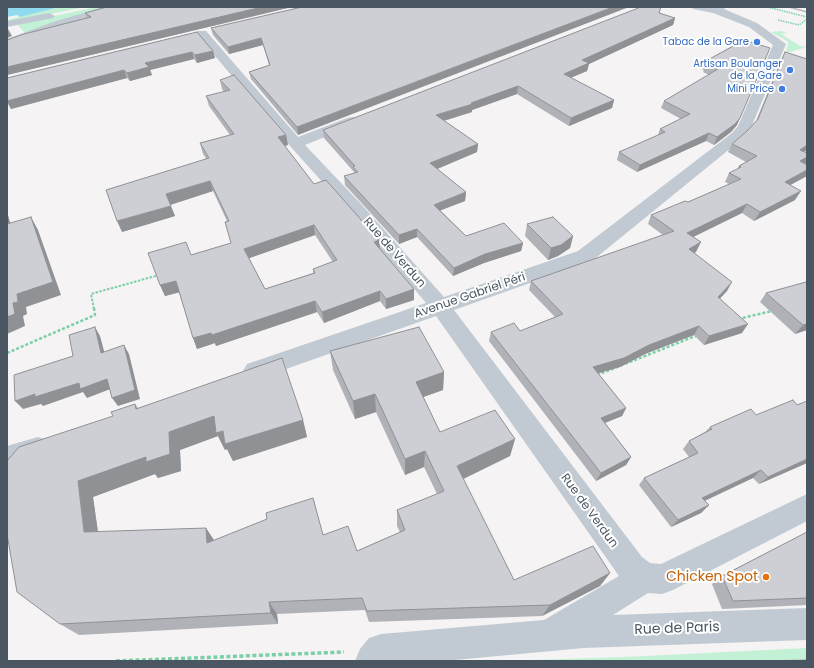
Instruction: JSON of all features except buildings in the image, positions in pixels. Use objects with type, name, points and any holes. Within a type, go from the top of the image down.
[{"type":"street","points":[[7,24],[93,7]]},
{"type":"street","points":[[7,43],[57,24],[116,7]]},
{"type":"street","points":[[697,7],[706,10],[719,8]]},
{"type":"street","name":"Avenue Gabriel Péri","points":[[236,378],[585,256],[737,136],[745,127],[780,44],[753,25],[719,8]]},
{"type":"street","name":"Rue de Verdun","points":[[216,29],[197,34],[357,210],[440,306],[631,568],[645,578]]},
{"type":"street","points":[[295,143],[364,116]]},
{"type":"street","points":[[7,458],[58,441]]},
{"type":"street","points":[[548,636],[645,578],[662,579],[807,507]]},
{"type":"street","name":"Rue de Paris","points":[[376,656],[584,632],[807,624]]},
{"type":"path","points":[[767,7],[807,18],[802,23],[807,24]]},
{"type":"path","points":[[777,10],[782,7]]},
{"type":"path","points":[[7,353],[95,315],[91,294],[166,273]]},
{"type":"path","points":[[732,322],[777,310]]},
{"type":"path","points":[[590,378],[702,334]]},
{"type":"path","points":[[116,661],[376,656]]},
{"type":"green space","points":[[60,7],[85,7],[7,23],[7,20]]},
{"type":"green space","points":[[96,7],[106,7],[26,34],[17,24]]},
{"type":"green space","points":[[781,31],[787,33],[781,34],[800,46],[807,47],[786,53],[788,44],[787,41],[771,32]]},
{"type":"green space","points":[[807,648],[807,661],[499,661],[625,657]]},
{"type":"water","points":[[7,7],[60,7],[20,17],[17,15],[7,17]]},
{"type":"tram line","points":[[773,661],[807,660]]},
{"type":"railway","points":[[789,7],[807,12]]},
{"type":"place","name":"Tabac de la Gare","points":[[757,42]]},
{"type":"place","name":"Artisan Boulanger de la Gare","points":[[790,70]]},
{"type":"place","name":"Mini Price","points":[[782,89]]},
{"type":"place","name":"Chicken Spot","points":[[766,577]]}]
